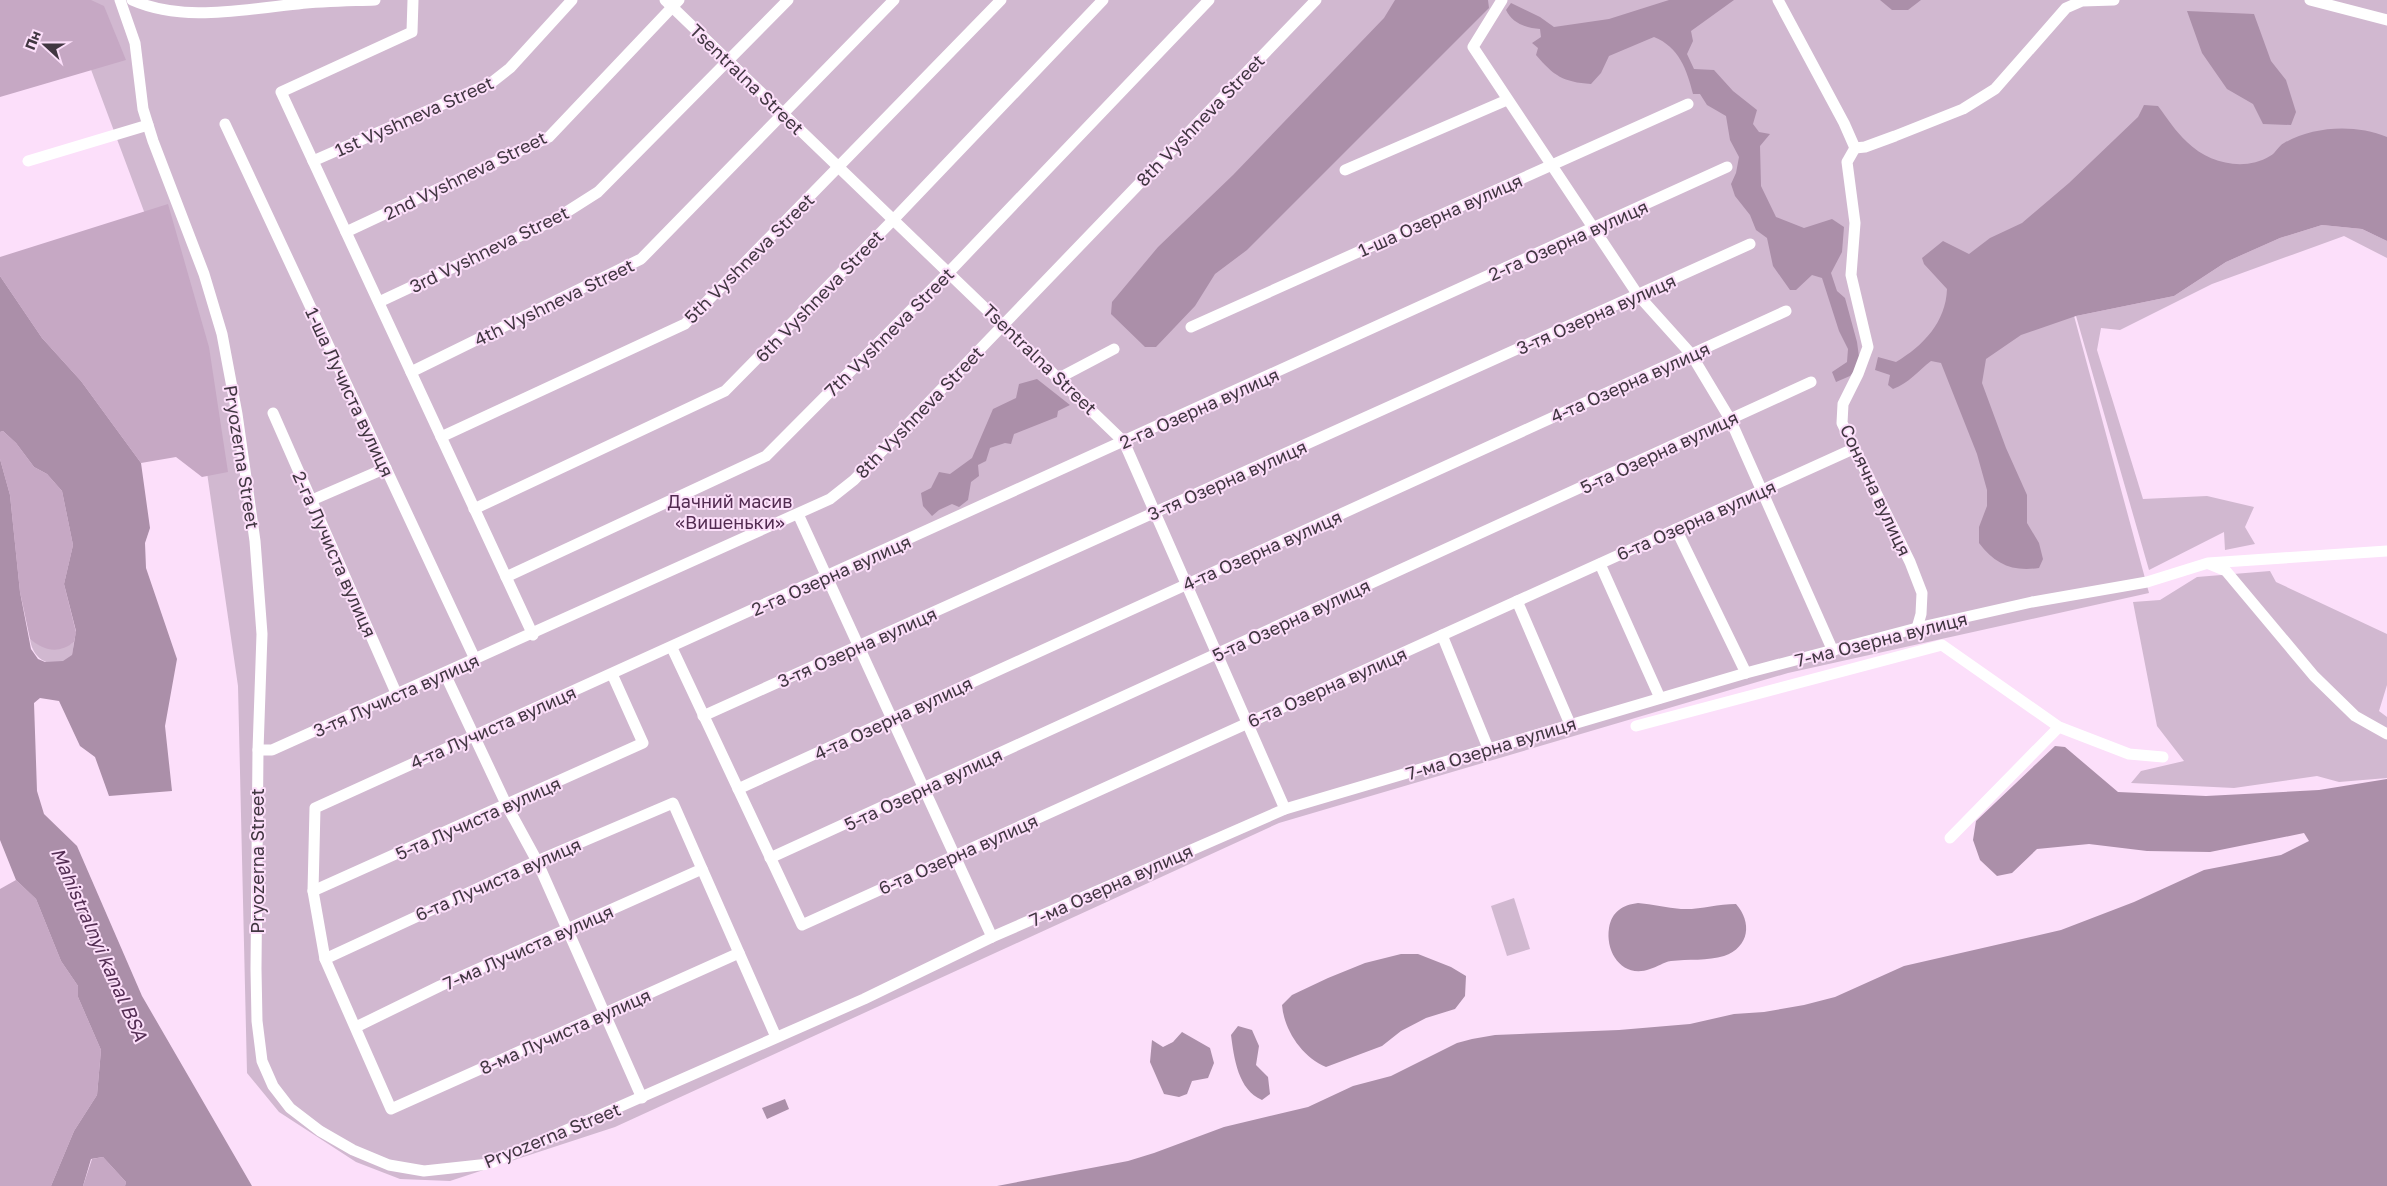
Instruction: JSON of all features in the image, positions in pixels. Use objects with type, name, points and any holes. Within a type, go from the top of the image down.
[{"type":"street","name":"Pryozerna Street","points":[[120,0],[135,43],[143,109],[204,274],[222,334],[237,414],[255,541],[262,634],[258,750],[257,1021],[262,1061],[273,1086],[290,1108],[320,1131],[353,1150],[389,1165],[424,1171],[489,1164],[864,999]]},
{"type":"street","points":[[132,0],[166,10],[192,13],[314,2],[374,0]]},
{"type":"street","points":[[413,0],[412,32],[281,92],[533,634]]},
{"type":"street","name":"1st Vyshneva Street","points":[[313,161],[491,83],[510,68],[572,0]]},
{"type":"street","name":"3rd Vyshneva Street","points":[[379,302],[554,220],[598,192],[788,0]]},
{"type":"street","name":"4th Vyshneva Street","points":[[411,372],[641,259],[894,0]]},
{"type":"street","name":"5th Vyshneva Street","points":[[441,437],[685,324],[1001,0]]},
{"type":"street","name":"6th Vyshneva Street","points":[[474,508],[725,391],[894,219],[1103,0]]},
{"type":"street","name":"7th Vyshneva Street","points":[[506,577],[766,456],[949,272],[1208,0]]},
{"type":"street","name":"8th Vyshneva Street","points":[[533,634],[830,499],[854,480],[1316,0]]},
{"type":"street","points":[[1778,0],[1844,123],[1854,148],[1865,147],[1963,109],[1995,90],[2066,8],[2082,1],[2114,0]]},
{"type":"street","points":[[2310,0],[2387,20]]},
{"type":"street","name":"Tsentralna Street","points":[[672,2],[729,61],[1004,324],[1124,442],[1285,809]]},
{"type":"street","name":"2nd Vyshneva Street","points":[[346,232],[549,137],[672,2]]},
{"type":"street","points":[[1499,4],[1473,47],[1638,295],[1691,354],[1730,419],[1833,651]]},
{"type":"street","points":[[1344,170],[1507,100]]},
{"type":"street","name":"1-ша Озерна вулиця","points":[[1191,327],[1688,104]]},
{"type":"street","name":"1-ша Лучиста вулиця","points":[[225,124],[474,659]]},
{"type":"street","points":[[28,161],[148,125]]},
{"type":"street","name":"Сонячна вулиця","points":[[1854,148],[1847,162],[1855,223],[1851,275],[1868,347],[1858,374],[1842,404],[1842,423],[1853,449],[1910,562],[1922,593],[1921,614],[1917,628]]},
{"type":"street","name":"2-га Озерна вулиця","points":[[672,648],[1727,167]]},
{"type":"street","name":"3-тя Озерна вулиця","points":[[704,716],[1750,244]]},
{"type":"street","name":"4-та Озерна вулиця","points":[[738,789],[1786,311]]},
{"type":"street","points":[[1059,378],[1114,349]]},
{"type":"street","name":"5-та Озерна вулиця","points":[[770,858],[1811,382]]},
{"type":"street","name":"2-га Лучиста вулиця","points":[[273,413],[397,695]]},
{"type":"street","name":"6-та Озерна вулиця","points":[[770,858],[802,925],[1853,449]]},
{"type":"street","points":[[312,500],[386,468]]},
{"type":"street","points":[[798,514],[992,937]]},
{"type":"street","points":[[1676,529],[1746,673]]},
{"type":"street","name":"7-ма Озерна вулиця","points":[[864,999],[992,937],[1285,809],[1488,748],[1746,673],[1917,628],[2032,602],[2147,582],[2208,564],[2387,551]]},
{"type":"street","points":[[1600,564],[1660,698]]},
{"type":"street","points":[[2208,564],[2226,571],[2314,676],[2355,716],[2387,734]]},
{"type":"street","points":[[1517,601],[1570,724]]},
{"type":"street","name":"3-тя Лучиста вулиця","points":[[258,750],[272,750],[533,634]]},
{"type":"street","points":[[1442,635],[1488,748]]},
{"type":"street","points":[[1636,726],[1942,645],[2058,727],[2129,754],[2164,757]]},
{"type":"street","points":[[672,648],[770,858]]},
{"type":"street","name":"4-та Лучиста вулиця","points":[[313,891],[314,808],[672,648]]},
{"type":"street","points":[[445,674],[506,806],[537,861],[642,1098]]},
{"type":"street","name":"5-та Лучиста вулиця","points":[[313,891],[643,743],[612,674]]},
{"type":"street","points":[[1950,838],[2058,727]]},
{"type":"street","name":"6-та Лучиста вулиця","points":[[325,959],[537,861],[673,803],[702,869]]},
{"type":"street","points":[[702,869],[776,1037]]},
{"type":"street","name":"7-ма Лучиста вулиця","points":[[356,1028],[440,986],[702,869]]},
{"type":"street","points":[[313,891],[325,959],[356,1028]]},
{"type":"street","name":"8-ма Лучиста вулиця","points":[[356,1028],[391,1109],[739,953]]},
{"type":"green space","name":"Дачний масив «Вишеньки»","points":[[65,0],[2387,0],[2387,202],[2070,301],[2149,593],[1788,673],[1279,823],[615,1127],[450,1181],[400,1179],[356,1162],[279,1112],[247,1073],[238,686],[185,321]]},
{"type":"green space","points":[[2322,225],[2362,229],[2387,241],[2387,258],[2344,236],[2212,284],[2120,330],[2101,328],[2097,350],[2143,499],[2207,496],[2254,507],[2245,527],[2255,544],[2225,550],[2224,532],[2149,570],[2076,316],[2174,296],[2226,262],[2280,238]]},
{"type":"green space","points":[[2270,571],[2276,582],[2387,634],[2387,685],[2379,711],[2387,717],[2387,778],[2339,782],[2317,776],[2234,788],[2131,783],[2141,771],[2184,761],[2157,726],[2133,602],[2160,600],[2197,577]]},
{"type":"green space","points":[[30,639],[40,645],[52,648],[63,647],[74,642],[72,656],[59,663],[46,662],[35,653]]},
{"type":"green space","points":[[1514,898],[1530,949],[1507,956],[1491,906]]},
{"type":"shaded area","points":[[0,0],[91,0],[104,6],[126,60],[0,97]]},
{"type":"shaded area","points":[[168,204],[209,347],[228,472],[202,477],[176,457],[141,463],[81,381],[42,338],[0,276],[0,257]]},
{"type":"shaded area","points":[[3,431],[16,443],[34,467],[47,474],[62,491],[73,545],[64,584],[76,632],[74,642],[63,648],[52,650],[30,639],[20,592],[10,495],[0,459],[0,432]]},
{"type":"shaded area","points":[[16,880],[36,899],[61,961],[78,986],[78,997],[101,1050],[97,1095],[74,1131],[51,1186],[0,1186],[0,889]]},
{"type":"shaded area","points":[[103,1157],[126,1182],[125,1186],[83,1186],[92,1159]]},
{"type":"water","points":[[1395,0],[1488,0],[1489,8],[1247,250],[1215,274],[1195,306],[1156,347],[1145,347],[1111,314],[1112,302],[1158,247],[1233,175],[1384,18]]},
{"type":"water","points":[[1669,0],[1734,0],[1691,31],[1693,41],[1687,54],[1694,69],[1714,70],[1733,91],[1757,110],[1753,124],[1759,132],[1770,134],[1760,146],[1761,186],[1776,217],[1804,228],[1832,219],[1844,227],[1842,252],[1831,273],[1837,291],[1845,298],[1857,342],[1860,364],[1850,376],[1836,382],[1832,372],[1847,362],[1848,349],[1839,331],[1822,278],[1812,275],[1796,290],[1790,290],[1773,266],[1767,238],[1756,230],[1750,215],[1735,196],[1731,184],[1736,173],[1739,157],[1730,140],[1726,116],[1707,105],[1700,94],[1693,94],[1685,68],[1676,53],[1663,41],[1654,37],[1609,56],[1601,73],[1591,84],[1573,82],[1554,73],[1536,55],[1538,48],[1532,43],[1541,37],[1540,29],[1520,24],[1506,10],[1511,3],[1540,17],[1554,27],[1609,19]]},
{"type":"water","points":[[1880,0],[1921,0],[1908,10],[1892,10]]},
{"type":"water","points":[[2187,11],[2254,14],[2271,61],[2286,80],[2296,112],[2291,125],[2263,124],[2253,104],[2227,89],[2202,53]]},
{"type":"water","points":[[2144,105],[2158,106],[2187,142],[2205,155],[2227,163],[2249,164],[2260,161],[2272,155],[2284,143],[2296,137],[2321,130],[2362,130],[2387,137],[2387,241],[2362,229],[2322,225],[2280,238],[2226,262],[2174,296],[2076,316],[2021,335],[1986,359],[1982,383],[2006,448],[2027,495],[2027,523],[2039,543],[2043,559],[2039,568],[2020,569],[2005,565],[1991,556],[1979,543],[1979,527],[1987,506],[1987,490],[1977,454],[1941,363],[1931,361],[1909,380],[1893,389],[1888,385],[1890,375],[1875,370],[1878,357],[1896,362],[1924,341],[1938,322],[1946,301],[1947,289],[1924,264],[1922,258],[1943,241],[1969,254],[1990,238],[2022,223],[2069,183],[2138,117]]},
{"type":"water","name":"Mahistralnyi kanal BSA","points":[[0,276],[42,338],[81,381],[141,463],[150,528],[145,543],[146,568],[177,659],[165,726],[172,791],[109,796],[95,757],[80,746],[59,701],[40,698],[34,703],[37,791],[44,814],[77,846],[142,996],[252,1186],[125,1186],[126,1182],[103,1157],[91,1159],[83,1186],[51,1186],[74,1131],[97,1095],[101,1050],[78,997],[78,986],[61,961],[36,899],[16,880],[0,840],[0,459],[10,495],[20,592],[31,649],[38,659],[45,662],[63,661],[72,655],[76,631],[64,584],[73,545],[62,491],[47,474],[34,467],[16,443],[3,431],[0,432]]},
{"type":"water","points":[[1037,379],[1070,405],[1058,411],[1057,417],[1014,434],[1011,444],[1005,443],[990,448],[986,461],[978,465],[979,476],[971,482],[968,500],[959,507],[952,504],[939,510],[932,516],[923,506],[921,493],[931,488],[939,472],[950,474],[972,458],[993,409],[1016,398],[1019,384]]},
{"type":"water","points":[[2055,746],[2065,747],[2118,792],[2206,796],[2319,790],[2387,779],[2387,1186],[997,1186],[1128,1161],[1224,1127],[1308,1107],[1353,1086],[1391,1076],[1457,1043],[1472,1039],[1495,1035],[1619,1030],[1690,1024],[1734,1014],[1764,1012],[1804,1005],[1835,997],[1904,966],[2061,930],[2134,902],[2204,870],[2281,855],[2309,841],[2304,833],[2210,852],[2147,851],[2089,844],[2037,849],[2012,873],[1997,876],[1980,860],[1973,840],[1976,821]]},
{"type":"water","points":[[1638,903],[1688,909],[1736,904],[1745,918],[1746,933],[1739,947],[1733,952],[1718,958],[1671,961],[1650,969],[1632,970],[1624,967],[1613,955],[1610,946],[1609,928],[1610,922],[1619,910],[1628,905]]},
{"type":"water","points":[[1401,954],[1418,954],[1451,967],[1466,976],[1465,996],[1455,1009],[1426,1018],[1401,1031],[1382,1046],[1326,1067],[1309,1057],[1290,1033],[1283,1014],[1282,1005],[1292,995],[1328,978],[1365,963]]},
{"type":"water","points":[[1238,1026],[1252,1030],[1259,1046],[1256,1065],[1268,1077],[1270,1094],[1262,1100],[1247,1089],[1236,1063],[1231,1035]]},
{"type":"water","points":[[1182,1032],[1210,1048],[1214,1063],[1208,1078],[1192,1081],[1187,1094],[1179,1097],[1164,1094],[1150,1062],[1152,1040],[1163,1047],[1173,1042]]},
{"type":"water","points":[[785,1099],[789,1109],[767,1119],[762,1108]]}]
